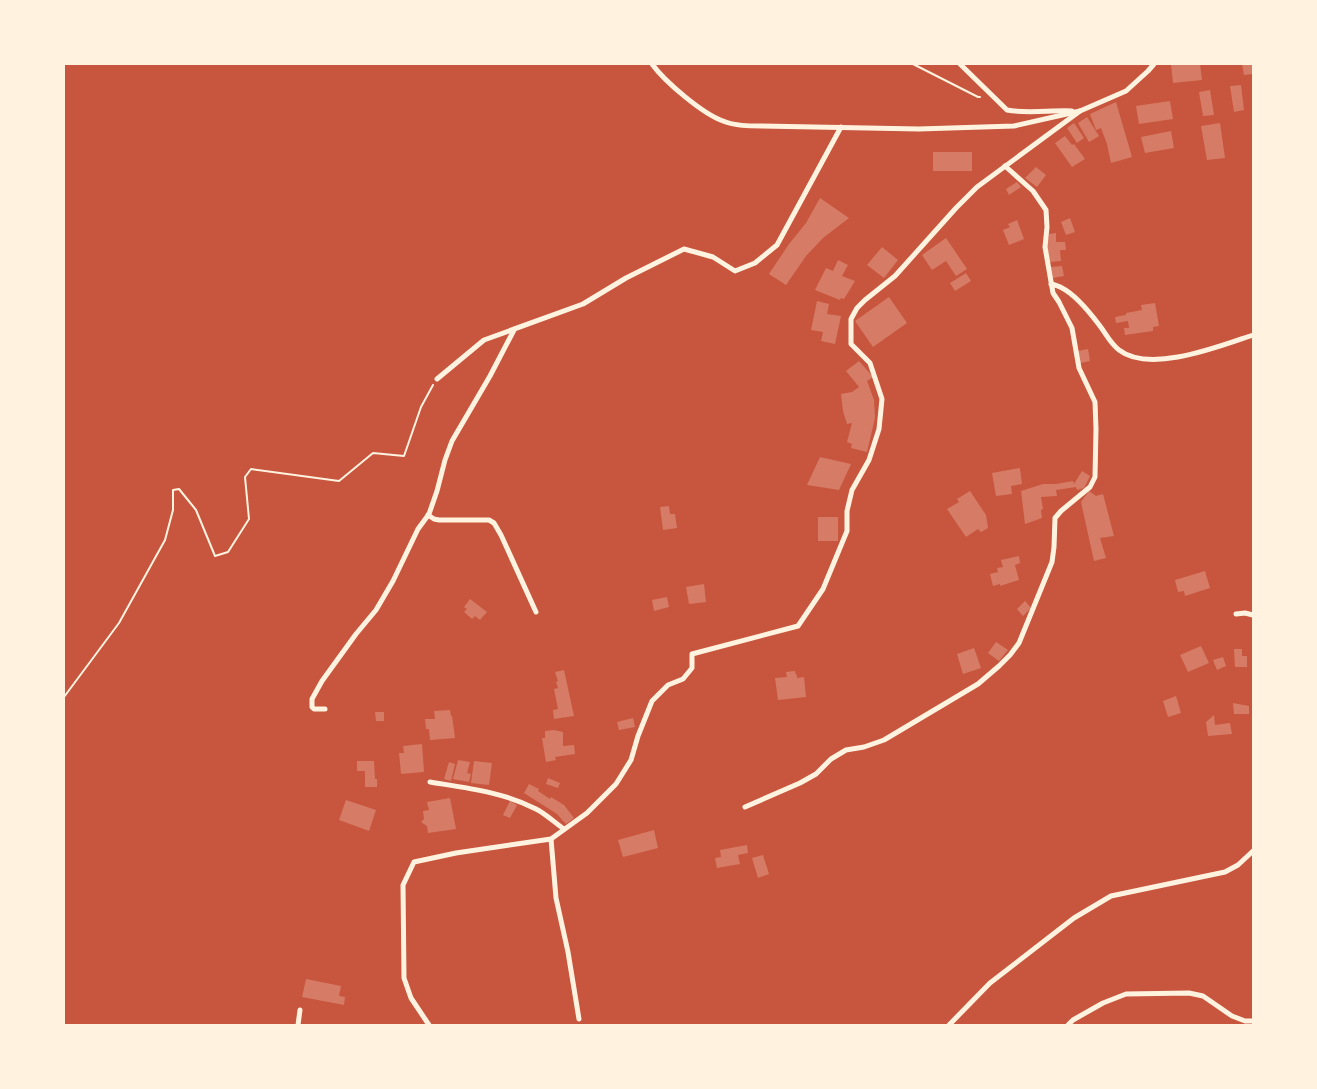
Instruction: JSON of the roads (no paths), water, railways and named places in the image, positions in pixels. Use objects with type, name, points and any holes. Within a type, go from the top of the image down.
[{"type":"street","points":[[652,64],[687,98],[704,111],[723,121],[740,125],[919,129],[1014,126],[1080,111],[1126,91],[1154,64]]},
{"type":"street","points":[[960,64],[1007,110],[1016,112],[1080,111]]},
{"type":"street","points":[[429,1025],[411,998],[404,978],[403,885],[414,862],[456,853],[551,839],[587,813],[616,784],[631,760],[652,701],[668,686],[683,679],[692,668],[692,654],[798,626],[823,589],[847,531],[847,511],[852,490],[869,460],[879,429],[882,398],[870,363],[852,344],[851,319],[857,308],[895,276],[976,187],[1080,111]]},
{"type":"street","points":[[437,379],[484,340],[583,304],[626,278],[684,249],[713,258],[735,272],[754,263],[778,245],[841,127]]},
{"type":"street","points":[[745,807],[816,774],[831,759],[846,750],[864,747],[884,740],[978,684],[999,666],[1010,655],[1018,642],[1052,562],[1055,518],[1090,487],[1095,477],[1095,402],[1079,368],[1072,328],[1053,293],[1045,247],[1046,210],[1033,191],[1005,166]]},
{"type":"street","points":[[1051,284],[1062,288],[1078,300],[1113,345],[1128,356],[1138,359],[1190,355],[1253,335]]},
{"type":"street","points":[[326,709],[318,710],[312,707],[314,694],[356,634],[376,610],[393,581],[418,529],[428,515],[452,441],[514,330]]},
{"type":"street","points":[[428,515],[438,520],[489,520],[494,523],[536,612]]},
{"type":"street","points":[[1236,614],[1245,613],[1253,615]]},
{"type":"street","points":[[430,782],[487,791],[517,800],[538,810],[564,830]]},
{"type":"street","points":[[551,839],[556,898],[568,952],[579,1019]]},
{"type":"street","points":[[949,1025],[990,984],[1074,918],[1111,896],[1225,872],[1238,865],[1253,851]]},
{"type":"street","points":[[1068,1025],[1073,1020],[1103,1003],[1126,994],[1189,993],[1203,996],[1232,1016],[1245,1021],[1253,1021]]},
{"type":"street","points":[[298,1025],[300,1010]]}]
